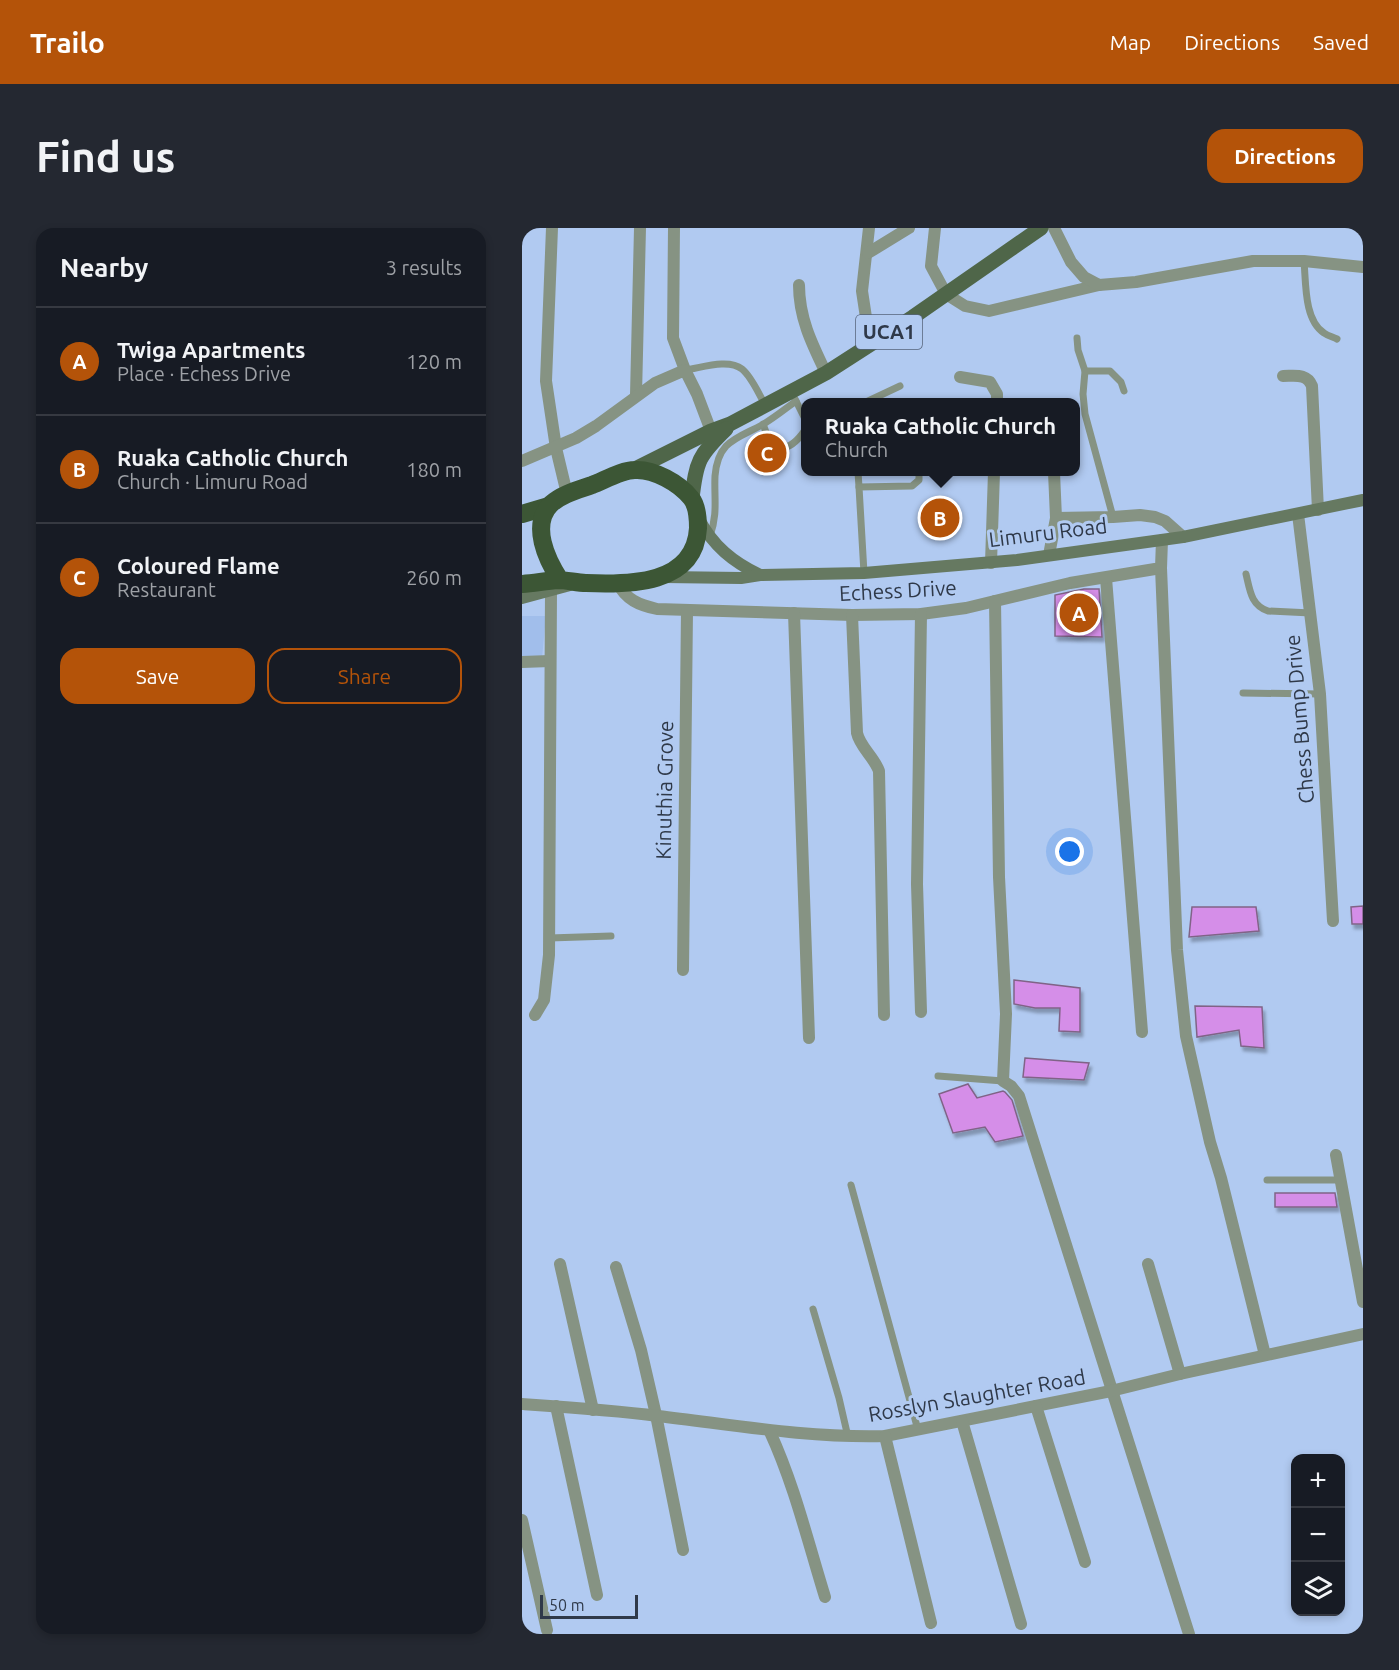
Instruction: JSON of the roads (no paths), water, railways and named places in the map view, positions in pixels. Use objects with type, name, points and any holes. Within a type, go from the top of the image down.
[{"type":"highway","points":[[522,514],[549,506],[567,494],[633,470],[657,474],[675,484],[692,498],[698,518],[697,541],[691,555],[680,567],[663,577],[617,582],[522,584]]},
{"type":"highway","points":[[549,506],[542,526],[542,540],[547,557],[563,584]]},
{"type":"main road","name":"UCA1","points":[[633,470],[711,431],[739,425],[793,396],[1041,228]]},
{"type":"main road","points":[[692,498],[695,468],[706,448],[739,425]]},
{"type":"main road","name":"Limuru Road","points":[[663,577],[741,578],[760,575],[864,573],[991,563],[1183,537],[1363,500]]},
{"type":"main road","points":[[698,518],[709,536],[738,564],[760,575]]},
{"type":"main road","points":[[522,598],[563,584]]},
{"type":"street","points":[[552,228],[546,381],[555,448],[567,494]]},
{"type":"street","points":[[636,395],[640,228]]},
{"type":"street","points":[[674,228],[673,338],[711,431]]},
{"type":"street","points":[[869,228],[862,291],[867,324],[876,340]]},
{"type":"street","points":[[868,253],[909,228]]},
{"type":"street","points":[[935,228],[931,266],[946,294],[965,306],[989,311],[1099,285],[1136,282],[1253,261],[1304,261],[1363,267]]},
{"type":"street","points":[[1054,228],[1071,262],[1084,277],[1099,285]]},
{"type":"street","points":[[799,285],[800,309],[806,331],[826,373]]},
{"type":"street","points":[[522,460],[555,448],[596,426],[655,383],[685,370]]},
{"type":"street","points":[[1283,376],[1304,376],[1312,386],[1318,510]]},
{"type":"street","points":[[960,377],[990,382],[997,398]]},
{"type":"street","points":[[991,563],[994,476]]},
{"type":"street","points":[[1049,555],[1056,518],[1054,476]]},
{"type":"street","name":"Chess Bump Drive","points":[[1298,514],[1320,694],[1333,921]]},
{"type":"street","points":[[1056,518],[1140,515],[1155,517],[1165,521],[1183,537]]},
{"type":"street","points":[[1162,540],[1161,568],[1177,950],[1186,1036],[1210,1142],[1265,1354]]},
{"type":"street","name":"Echess Drive","points":[[617,582],[630,600],[642,606],[657,609],[852,615],[921,614],[966,608],[1070,583],[1161,568]]},
{"type":"street","points":[[1106,578],[1142,1032]]},
{"type":"street","points":[[535,1016],[544,1000],[548,978],[550,661],[563,584]]},
{"type":"street","points":[[995,601],[999,878],[1006,1014],[1003,1081],[1011,1086],[1018,1096],[1189,1634]]},
{"type":"street","name":"Kinuthia Grove","points":[[683,970],[687,611]]},
{"type":"street","points":[[794,613],[810,1038]]},
{"type":"street","points":[[921,614],[917,884],[921,1012]]},
{"type":"street","points":[[852,615],[858,739],[876,762],[879,771],[884,1015]]},
{"type":"street","points":[[522,662],[550,661]]},
{"type":"street","points":[[1336,1155],[1363,1302]]},
{"type":"street","points":[[560,1264],[593,1410]]},
{"type":"street","points":[[1149,1264],[1180,1374]]},
{"type":"street","points":[[616,1267],[641,1350],[683,1550]]},
{"type":"street","name":"Rosslyn Slaughter Road","points":[[522,1404],[656,1415],[770,1432],[848,1437],[885,1436],[1111,1391],[1265,1354],[1363,1334]]},
{"type":"street","points":[[556,1406],[597,1595]]},
{"type":"street","points":[[1036,1406],[1085,1562]]},
{"type":"street","points":[[963,1421],[1021,1624]]},
{"type":"street","points":[[770,1432],[779,1451],[825,1597]]},
{"type":"street","points":[[885,1436],[931,1623]]},
{"type":"street","points":[[522,1520],[547,1630]]},
{"type":"lane","points":[[1304,261],[1309,306],[1313,320],[1322,332],[1337,339]]},
{"type":"lane","points":[[1077,338],[1078,350],[1085,371],[1083,394],[1085,414],[1113,517]]},
{"type":"lane","points":[[685,370],[727,364],[736,366],[743,370],[773,406],[763,424],[771,446],[782,448],[794,444],[801,435]]},
{"type":"lane","points":[[1085,371],[1110,371],[1121,382],[1124,391]]},
{"type":"lane","points":[[874,398],[900,386]]},
{"type":"lane","points":[[793,396],[801,411]]},
{"type":"lane","points":[[709,536],[715,520],[717,462],[739,425],[763,424]]},
{"type":"lane","points":[[858,476],[864,573]]},
{"type":"lane","points":[[859,487],[912,486],[919,480],[919,476]]},
{"type":"lane","points":[[1246,574],[1252,598],[1262,609],[1311,613]]},
{"type":"lane","points":[[1243,693],[1320,694]]},
{"type":"lane","points":[[549,938],[611,936]]},
{"type":"lane","points":[[938,1076],[1003,1081]]},
{"type":"lane","points":[[1267,1180],[1342,1180]]},
{"type":"lane","points":[[850,1185],[918,1430]]},
{"type":"lane","points":[[813,1309],[848,1437]]},
{"type":"place","name":"Coloured Flame","points":[[767,453]]},
{"type":"place","name":"Ruaka Catholic Church","points":[[940,518]]},
{"type":"place","name":"Twiga Apartments","points":[[1079,613]]}]
